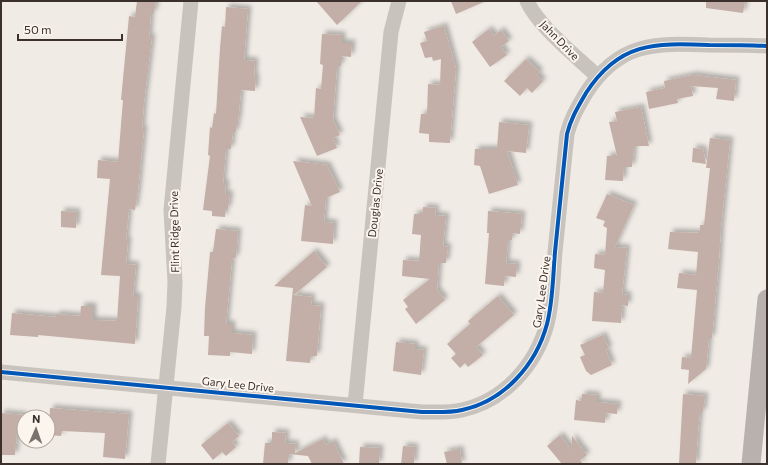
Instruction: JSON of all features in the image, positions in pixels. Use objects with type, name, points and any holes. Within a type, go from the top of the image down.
[{"type":"main road","points":[[751,464],[767,299]]},
{"type":"street","name":"Flint Ridge Drive","points":[[158,464],[175,282],[171,210],[191,1]]},
{"type":"street","name":"Douglas Drive","points":[[355,405],[391,32],[400,1]]},
{"type":"street","name":"Jahn Drive","points":[[527,1],[530,7],[554,36],[597,76]]},
{"type":"street","name":"Gary Lee Drive","points":[[1,372],[165,386],[422,412],[461,410],[478,405],[497,396],[525,370],[542,340],[548,323],[568,134],[571,120],[597,76],[616,59],[635,50],[653,46],[676,43],[767,46]]},
{"type":"building","points":[[137,1],[156,1],[154,13],[151,13],[149,37],[152,37],[144,102],[142,129],[144,129],[138,190],[135,210],[129,209],[126,240],[128,240],[126,264],[136,265],[133,296],[138,296],[135,344],[38,335],[38,337],[10,335],[12,313],[56,317],[56,314],[80,316],[81,306],[93,306],[93,320],[117,321],[120,276],[101,275],[110,179],[97,178],[98,160],[118,162],[123,100],[121,100],[129,16],[135,17]]},
{"type":"building","points":[[316,1],[362,1],[337,25]]},
{"type":"building","points":[[451,1],[486,1],[456,14]]},
{"type":"building","points":[[706,1],[745,1],[743,13],[706,8]]},
{"type":"building","points":[[226,7],[248,9],[244,60],[255,61],[254,77],[256,77],[255,91],[241,90],[236,132],[233,132],[231,149],[226,149],[223,183],[226,183],[225,194],[230,194],[228,209],[225,209],[225,217],[212,216],[212,211],[203,210],[210,156],[208,155],[210,127],[212,128],[214,113],[216,114],[222,26],[225,27]]},
{"type":"building","points":[[444,26],[456,69],[450,143],[429,142],[429,134],[419,133],[421,114],[427,114],[428,84],[440,85],[441,59],[433,61],[432,57],[425,58],[420,43],[427,41],[424,32]]},
{"type":"building","points":[[489,29],[494,36],[501,30],[509,41],[501,47],[507,55],[490,67],[472,42]]},
{"type":"building","points":[[322,34],[342,35],[342,43],[352,43],[351,57],[341,56],[341,66],[337,66],[333,120],[340,135],[333,138],[337,148],[317,156],[300,117],[314,118],[316,88],[321,89],[323,65],[320,64]]},
{"type":"building","points":[[526,59],[540,72],[537,75],[543,81],[532,93],[527,88],[520,96],[504,81]]},
{"type":"building","points":[[693,75],[736,80],[734,101],[716,99],[718,88],[691,86],[693,96],[677,99],[678,103],[649,109],[646,92],[665,88],[664,81]]},
{"type":"building","points":[[641,107],[649,146],[634,146],[632,167],[624,167],[623,181],[605,180],[607,156],[617,156],[609,122],[617,121],[615,112]]},
{"type":"building","points":[[499,122],[529,125],[526,153],[507,151],[518,185],[489,194],[480,166],[474,165],[475,149],[497,149]]},
{"type":"building","points":[[710,138],[730,140],[712,338],[709,338],[706,369],[688,384],[689,370],[681,369],[682,357],[691,358],[697,290],[677,288],[679,273],[696,275],[698,252],[668,249],[670,232],[700,233],[700,225],[704,225],[710,168],[706,168]]},
{"type":"building","points":[[693,148],[703,149],[706,164],[692,162]]},
{"type":"building","points":[[293,161],[327,165],[340,192],[326,198],[324,222],[334,223],[333,244],[301,241],[305,205],[312,206]]},
{"type":"building","points":[[607,194],[634,205],[615,247],[627,248],[622,294],[628,295],[628,306],[622,305],[621,323],[592,321],[594,292],[603,293],[605,270],[594,268],[595,254],[605,255],[607,228],[603,226],[605,221],[596,218]]},
{"type":"building","points":[[423,207],[436,208],[435,215],[446,216],[443,246],[448,247],[446,263],[439,263],[437,290],[445,300],[416,324],[405,309],[408,307],[403,300],[430,279],[402,276],[403,260],[419,261],[421,235],[412,234],[414,214],[422,214]]},
{"type":"building","points":[[61,211],[77,212],[76,228],[61,227]]},
{"type":"building","points":[[488,211],[522,214],[520,234],[513,233],[512,240],[508,240],[506,263],[517,264],[516,277],[505,276],[504,286],[485,284],[489,233],[487,233]]},
{"type":"building","points":[[216,229],[238,231],[236,257],[232,260],[226,324],[232,324],[232,333],[253,335],[252,354],[230,352],[230,356],[208,355],[209,336],[204,336],[205,308],[210,252],[213,252]]},
{"type":"building","points":[[314,251],[327,267],[294,295],[312,297],[311,305],[321,306],[317,356],[311,356],[310,363],[286,361],[293,288],[274,286]]},
{"type":"building","points":[[498,296],[514,315],[476,347],[483,355],[468,367],[465,363],[460,368],[451,358],[456,354],[447,344],[470,324],[468,321]]},
{"type":"building","points":[[603,335],[609,349],[606,350],[612,365],[591,375],[586,371],[580,357],[585,355],[580,345]]},
{"type":"building","points":[[396,342],[415,344],[415,349],[424,350],[421,375],[393,371]]},
{"type":"building","points":[[582,394],[597,395],[597,402],[618,404],[617,414],[606,413],[605,423],[574,420],[576,400],[581,401]]},
{"type":"building","points":[[683,394],[705,396],[703,412],[700,412],[696,464],[679,464]]},
{"type":"building","points":[[50,408],[129,414],[125,459],[103,457],[105,433],[62,431],[61,436],[56,436],[56,409]]},
{"type":"building","points":[[1,413],[16,414],[15,455],[1,455]]},
{"type":"building","points":[[228,423],[239,436],[232,442],[236,447],[226,456],[222,452],[213,460],[201,445]]},
{"type":"building","points":[[272,432],[286,433],[285,443],[296,444],[295,453],[323,439],[326,445],[333,441],[344,464],[312,464],[308,456],[289,454],[288,464],[263,464],[265,443],[272,443]]},
{"type":"building","points":[[560,435],[571,449],[572,436],[587,455],[580,460],[583,464],[562,464],[547,446]]},
{"type":"building","points":[[403,446],[415,447],[414,464],[401,464]]},
{"type":"building","points":[[360,447],[380,448],[379,464],[359,464]]},
{"type":"building","points":[[460,449],[462,464],[447,464],[444,452]]},
{"type":"cycle path","points":[[1,372],[422,412],[452,412],[477,405],[491,399],[516,379],[526,367],[542,339],[547,324],[552,297],[567,134],[586,93],[599,76],[611,64],[625,55],[639,49],[655,46],[671,44],[767,46]]}]
